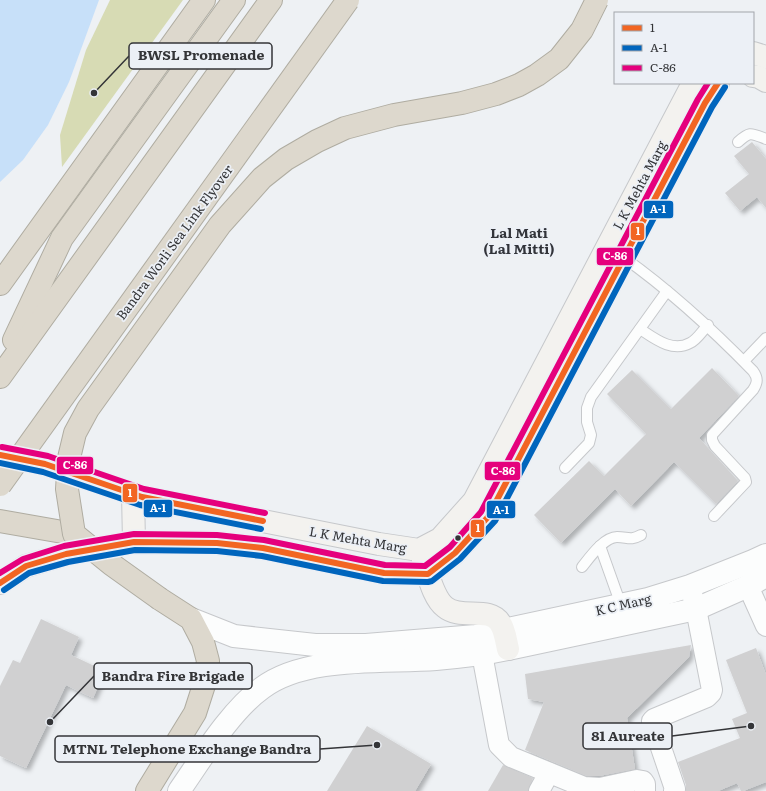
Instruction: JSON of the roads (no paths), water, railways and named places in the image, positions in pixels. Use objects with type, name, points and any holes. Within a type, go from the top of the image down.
[{"type":"highway","points":[[0,284],[204,0]]},
{"type":"highway","points":[[0,370],[62,238],[234,0]]},
{"type":"highway","points":[[0,377],[271,0]]},
{"type":"highway","name":"Bandra Worli Sea Link Flyover","points":[[0,485],[348,0]]},
{"type":"highway","points":[[74,534],[67,489],[69,458],[75,433],[88,409],[220,225],[262,178],[286,159],[317,141],[345,128],[394,114],[462,103],[496,94],[537,75],[559,59],[582,30],[597,0]]},
{"type":"highway","points":[[0,521],[74,534],[111,564],[191,619],[204,642],[208,661],[204,685],[195,713],[147,791]]},
{"type":"main road","points":[[754,53],[766,57]]},
{"type":"main road","points":[[754,76],[766,81]]},
{"type":"main road","name":"L K Mehta Marg","points":[[0,583],[26,566],[66,554],[134,542],[217,543],[262,548],[384,573],[428,574],[455,554],[488,517],[615,252],[693,84]]},
{"type":"main road","name":"L K Mehta Marg","points":[[0,455],[46,464],[142,497],[379,544],[419,550],[440,539],[474,501],[615,252],[717,84]]},
{"type":"main road","points":[[133,494],[134,542]]},
{"type":"main road","points":[[217,543],[222,512]]},
{"type":"main road","points":[[419,550],[435,594],[444,607],[452,612],[461,614],[491,615],[500,623],[506,640]]},
{"type":"street","name":"K C Marg","points":[[506,640],[690,586],[759,572]]},
{"type":"street","name":"K C Marg","points":[[506,640],[696,609],[759,572]]},
{"type":"street","points":[[759,572],[766,626]]},
{"type":"street","points":[[674,791],[675,789],[652,721],[707,697],[711,693],[696,609],[690,586]]},
{"type":"street","points":[[191,619],[234,636],[315,645],[479,645]]},
{"type":"street","points":[[179,791],[234,715],[248,699],[274,680],[304,669],[342,663],[436,659],[479,645],[506,640]]},
{"type":"street","points":[[479,645],[499,745],[511,757],[549,773],[595,789],[637,780],[643,781],[645,784],[645,791]]},
{"type":"street","points":[[539,791],[549,773]]},
{"type":"lane","points":[[738,142],[749,134],[766,139]]},
{"type":"lane","points":[[615,252],[667,291],[708,325],[744,361],[757,378],[756,385],[753,390],[714,431],[712,440],[715,446],[745,478],[746,482],[714,516]]},
{"type":"lane","points":[[565,468],[589,443],[591,435],[587,422],[587,408],[591,397],[667,291]]},
{"type":"lane","points":[[640,329],[662,343],[670,346],[678,346],[691,343],[708,325]]},
{"type":"lane","points":[[744,361],[766,338]]},
{"type":"lane","points":[[582,567],[600,546],[611,538],[617,537],[629,539],[641,535]]},
{"type":"lane","points":[[600,546],[621,605]]},
{"type":"water","points":[[0,0],[99,0],[69,82],[48,125],[23,160],[0,182]]},
{"type":"place","name":"BWSL Promenade","points":[[94,93]]},
{"type":"place","name":"Bandra Fire Brigade","points":[[50,722]]},
{"type":"place","name":"81 Aureate","points":[[751,726]]},
{"type":"place","name":"MTNL Telephone Exchange Bandra","points":[[377,745]]},
{"type":"district","name":"Lal Mati (Lal Mitti)","points":[[519,240]]}]
